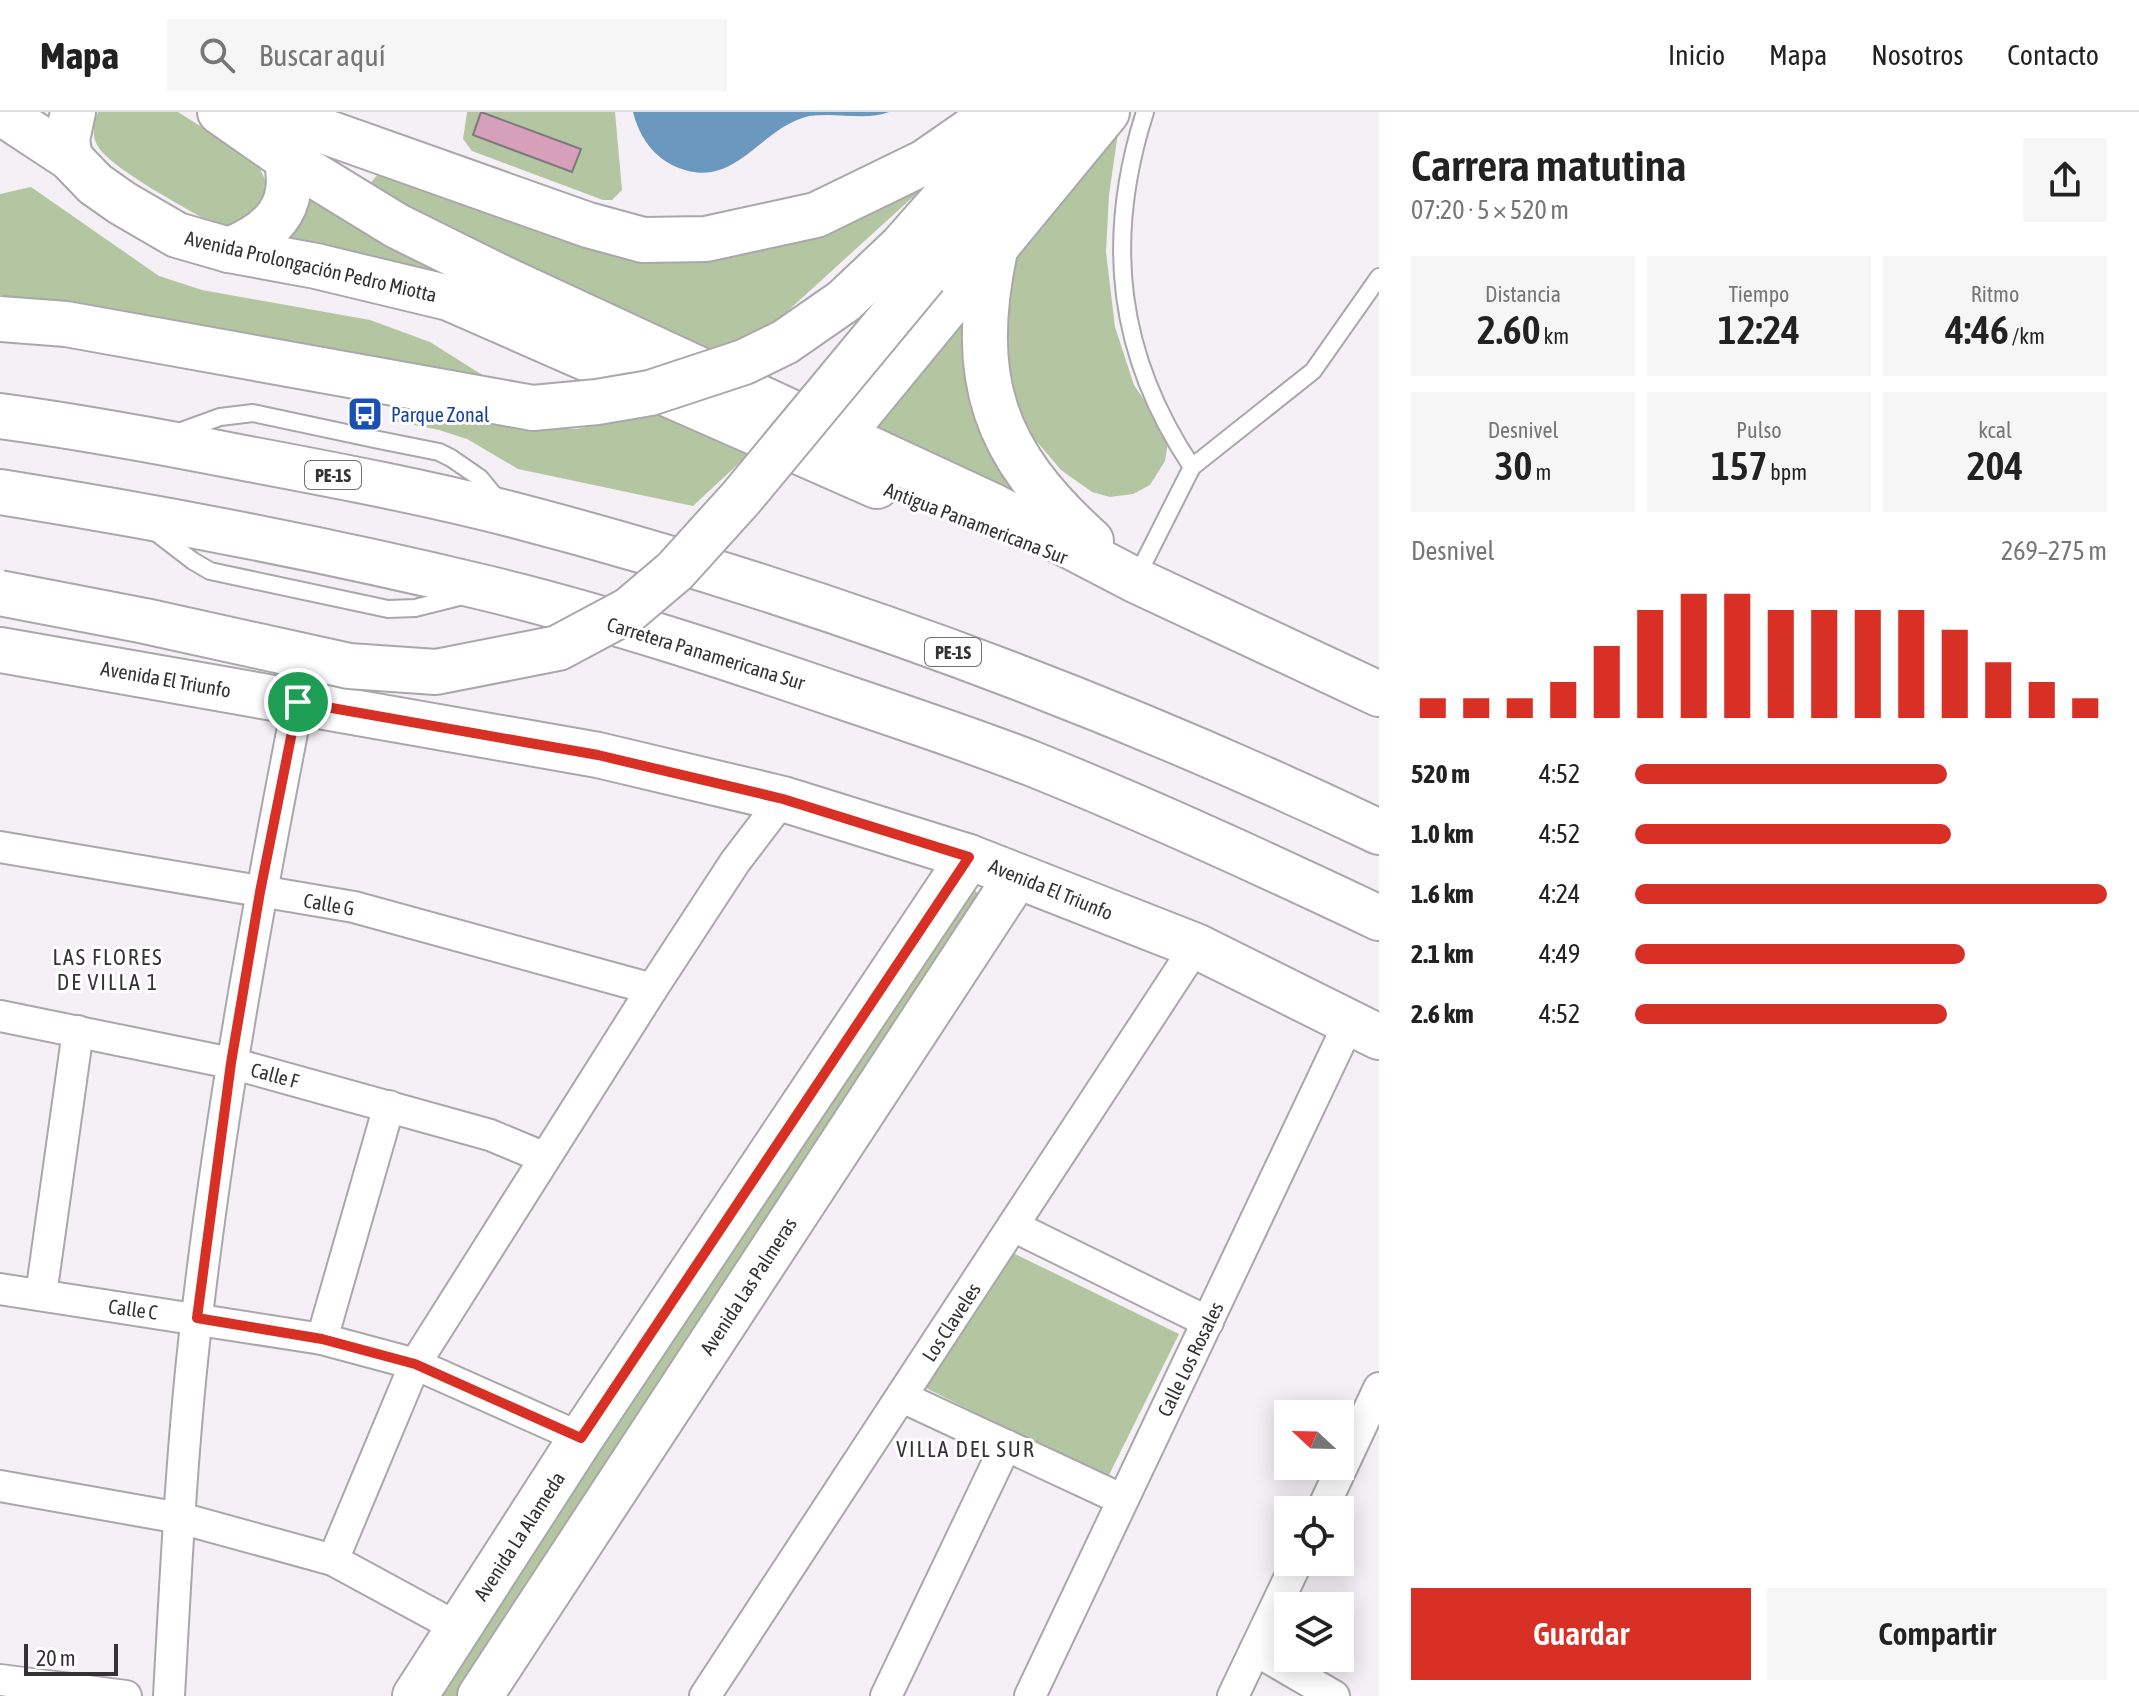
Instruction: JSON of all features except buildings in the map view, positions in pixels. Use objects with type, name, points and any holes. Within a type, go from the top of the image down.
[{"type":"main road","name":"Avenida Prolongación Pedro Miotta","points":[[0,112],[70,158],[95,184],[150,222],[177,235],[229,250],[316,266],[449,298],[829,449]]},
{"type":"main road","points":[[70,158],[67,140],[73,112]]},
{"type":"main road","points":[[220,112],[286,158],[397,226],[829,449],[1107,112]]},
{"type":"main road","points":[[227,112],[326,132],[588,225],[643,240],[706,239],[816,215],[925,162],[997,112]]},
{"type":"main road","points":[[0,593],[349,666],[436,672],[558,648],[629,610],[675,571],[741,498],[1020,112]]},
{"type":"main road","points":[[0,319],[66,324],[533,408],[650,393],[744,362],[785,342],[844,301],[913,261],[1063,112]]},
{"type":"main road","points":[[229,250],[263,233],[284,206],[290,187],[286,158]]},
{"type":"main road","points":[[996,245],[986,295],[984,326],[986,368],[997,419],[1025,469],[1060,513],[1135,580]]},
{"type":"main road","name":"PE-1S","points":[[0,416],[328,474],[510,515],[679,562],[963,655],[1159,732],[1379,832]]},
{"type":"main road","name":"Antigua Panamericana Sur","points":[[829,449],[993,506],[1135,580],[1379,694]]},
{"type":"main road","name":"Carretera Panamericana Sur","points":[[0,492],[134,514],[311,549],[488,589],[626,627],[771,672],[1030,763],[1256,860],[1379,918]]},
{"type":"main road","name":"Avenida El Triunfo","points":[[0,650],[598,755],[783,799],[969,857],[1196,946],[1364,1029]]},
{"type":"main road","name":"Avenida La Alameda","points":[[415,1696],[581,1438],[969,857]]},
{"type":"main road","name":"Avenida Las Palmeras","points":[[488,1693],[1017,876]]},
{"type":"street","points":[[169,1696],[197,1318],[231,1063],[260,892],[298,702]]},
{"type":"street","points":[[333,1560],[415,1364],[652,989],[735,862],[783,799]]},
{"type":"street","name":"Calle G","points":[[0,847],[354,907],[652,989]]},
{"type":"street","name":"Los Claveles","points":[[705,1696],[1196,946]]},
{"type":"street","name":"Calle F","points":[[0,1016],[231,1063],[490,1135],[543,1157]]},
{"type":"street","name":"Calle Los Rosales","points":[[1030,1696],[1121,1499],[1208,1322],[1364,1029]]},
{"type":"street","points":[[41,1295],[78,1031]]},
{"type":"street","points":[[322,1339],[389,1106]]},
{"type":"street","points":[[1013,1226],[1208,1322]]},
{"type":"street","name":"Calle C","points":[[0,1289],[322,1339],[415,1364],[581,1438]]},
{"type":"street","points":[[1329,1496],[1379,1388]]},
{"type":"street","points":[[902,1397],[1121,1499]]},
{"type":"street","points":[[886,1696],[1006,1445]]},
{"type":"street","points":[[0,1486],[180,1518],[333,1560],[460,1629]]},
{"type":"street","points":[[1233,1696],[1290,1576]]},
{"type":"street","points":[[1255,1650],[1334,1696]]},
{"type":"street","points":[[2,1685],[126,1696]]},
{"type":"lane","points":[[1145,112],[1124,192],[1120,248],[1125,307],[1155,399],[1192,467]]},
{"type":"lane","points":[[1135,580],[1192,467],[1313,371],[1379,277]]},
{"type":"green space","points":[[98,112],[178,112],[257,162],[267,184],[261,208],[228,227],[215,225],[171,200],[120,167],[99,148],[94,130]]},
{"type":"green space","points":[[467,112],[615,112],[622,190],[612,200],[603,200],[472,151],[463,139]]},
{"type":"green space","points":[[1118,133],[1109,195],[1106,252],[1115,327],[1134,385],[1161,425],[1168,443],[1165,461],[1150,485],[1133,494],[1110,497],[1092,492],[1061,470],[1032,436],[1012,389],[1001,343],[1003,296],[1024,240]]},
{"type":"green space","points":[[385,172],[618,251],[926,185],[768,329],[737,346],[700,352],[460,249],[370,184],[378,174]]},
{"type":"green space","points":[[303,178],[587,331],[278,243]]},
{"type":"green space","points":[[31,187],[159,276],[202,290],[370,320],[430,342],[495,383],[0,306],[0,194]]},
{"type":"green space","points":[[965,309],[964,366],[974,414],[995,458],[1028,504],[868,429]]},
{"type":"green space","points":[[392,404],[505,427],[576,429],[660,413],[750,453],[693,506],[518,469],[467,439],[390,420]]},
{"type":"green space","points":[[972,888],[982,897],[469,1696],[431,1696]]},
{"type":"green space","points":[[1011,1252],[1179,1334],[1107,1479],[926,1388]]},
{"type":"water","points":[[633,112],[889,112],[871,116],[809,116],[774,133],[729,166],[713,172],[694,172],[672,165],[658,155],[642,136]]},
{"type":"place","name":"Parque Zonal","points":[[365,414]]},
{"type":"district","name":"LAS FLORES DE VILLA 1","points":[[108,970]]},
{"type":"district","name":"VILLA DEL SUR","points":[[966,1449]]},
{"type":"route","points":[[298,702],[598,755],[783,799],[969,857],[581,1438],[415,1364],[322,1339],[197,1318],[231,1063],[260,892],[298,702]]}]
